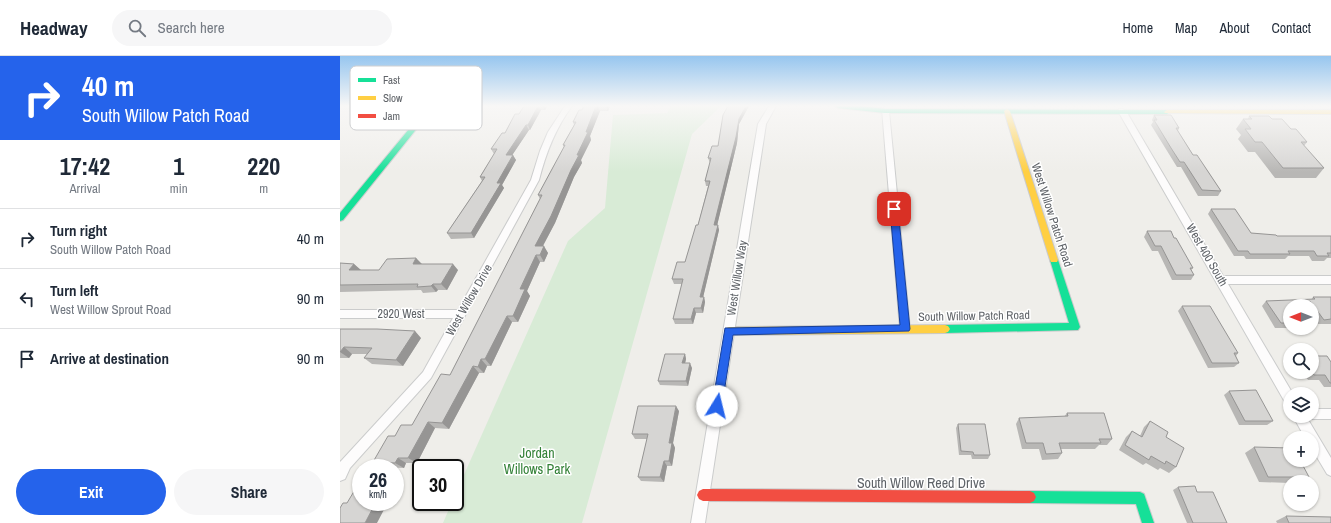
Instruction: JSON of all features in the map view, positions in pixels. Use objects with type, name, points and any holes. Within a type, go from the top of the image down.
[{"type":"street","name":"West Willow Drive","points":[[340,476],[346,464],[427,375],[535,180],[541,157],[553,128]]},
{"type":"street","name":"West Willow Way","points":[[698,523],[761,128]]},
{"type":"street","points":[[887,128],[905,329]]},
{"type":"street","name":"West Willow Patch Road","points":[[1012,128],[1075,327]]},
{"type":"street","name":"West 400 South","points":[[1132,128],[1283,388]]},
{"type":"street","points":[[340,218],[412,130]]},
{"type":"street","points":[[1221,280],[1331,280]]},
{"type":"street","name":"2920 West","points":[[340,314],[461,314]]},
{"type":"street","name":"South Willow Patch Road","points":[[729,331],[1075,327]]},
{"type":"street","points":[[1319,414],[1331,414]]},
{"type":"street","points":[[1303,423],[1331,470]]},
{"type":"street","name":"South Willow Reed Drive","points":[[703,495],[1140,498],[1148,523]]},
{"type":"green space","name":"Jordan Willows Park","points":[[612,128],[698,128],[692,134],[582,523],[443,523],[448,511],[464,511],[464,475],[568,241],[605,208]]},
{"type":"building","points":[[508,128],[524,128],[506,155],[513,155],[497,183],[501,183],[471,233],[447,233],[485,177],[480,177],[497,149],[491,149],[502,133],[505,133]]},
{"type":"building","points":[[573,128],[588,128],[586,132],[588,132],[577,155],[579,155],[551,216],[535,246],[544,246],[540,255],[536,255],[520,289],[525,289],[513,316],[507,316],[485,359],[481,359],[478,367],[473,366],[442,423],[428,422],[408,458],[375,459],[388,436],[395,436],[401,425],[412,425],[441,374],[450,375],[542,195],[538,195],[565,145],[563,145]]},
{"type":"building","points":[[721,128],[738,128],[714,225],[718,225],[700,297],[704,297],[701,308],[694,308],[691,319],[673,319],[683,279],[672,279],[677,262],[685,262],[696,225],[698,225],[710,181],[705,181],[711,158],[708,158],[712,146],[718,146]]},
{"type":"building","points":[[1159,128],[1179,128],[1176,128],[1193,155],[1197,155],[1221,191],[1202,190],[1184,162],[1180,162]]},
{"type":"building","points":[[1250,128],[1296,129],[1307,142],[1301,142],[1324,168],[1283,168],[1262,142],[1255,142],[1245,129],[1251,129]]},
{"type":"building","points":[[1211,209],[1235,209],[1251,233],[1277,236],[1331,236],[1331,253],[1327,253],[1329,256],[1317,256],[1314,251],[1288,251],[1290,254],[1250,254],[1248,251],[1238,251]]},
{"type":"building","points":[[1147,231],[1171,231],[1193,268],[1190,268],[1194,275],[1176,275],[1161,246],[1155,246]]},
{"type":"building","points":[[416,258],[413,264],[453,264],[441,284],[433,284],[431,286],[417,287],[418,284],[340,285],[340,263],[354,264],[349,270],[379,270],[387,259]]},
{"type":"building","points":[[1313,297],[1331,297],[1331,319],[1324,320],[1319,313],[1319,299],[1315,299]]},
{"type":"building","points":[[1283,300],[1283,323],[1281,323],[1266,301]]},
{"type":"building","points":[[1182,306],[1210,306],[1238,353],[1234,353],[1239,363],[1212,363]]},
{"type":"building","points":[[340,329],[415,331],[396,360],[364,358],[372,348],[344,347],[340,352]]},
{"type":"building","points":[[665,354],[685,354],[682,363],[690,363],[686,381],[658,381]]},
{"type":"building","points":[[1319,356],[1327,356],[1331,362],[1331,383],[1325,375],[1319,375]]},
{"type":"building","points":[[1256,390],[1273,421],[1245,421],[1229,391]]},
{"type":"building","points":[[638,406],[676,406],[669,443],[672,443],[669,461],[664,461],[660,477],[638,477],[648,434],[632,434]]},
{"type":"building","points":[[1067,413],[1104,413],[1112,439],[1099,439],[1101,443],[1059,443],[1062,453],[1046,454],[1043,443],[1026,443],[1019,418],[1068,416]]},
{"type":"building","points":[[1150,421],[1168,432],[1166,437],[1184,448],[1176,467],[1166,461],[1165,464],[1151,456],[1149,460],[1125,445],[1132,431],[1142,437]]},
{"type":"building","points":[[958,424],[985,424],[990,455],[974,455],[973,452],[961,451]]},
{"type":"building","points":[[1254,447],[1283,448],[1283,467],[1304,467],[1308,475],[1283,475],[1283,477],[1268,477]]},
{"type":"building","points":[[1195,486],[1197,492],[1213,492],[1227,523],[1193,523],[1178,487]]},
{"type":"building","points":[[352,495],[352,511],[371,511],[365,523],[340,523],[340,508],[343,503],[347,503]]},
{"type":"building","points":[[1286,516],[1331,517],[1331,523],[1289,523]]},
{"type":"traffic: fast","points":[[340,218],[412,130]]},
{"type":"traffic: fast","points":[[945,329],[1075,327],[1054,260]]},
{"type":"traffic: fast","points":[[1030,497],[1140,498],[1148,523]]},
{"type":"traffic: slow","points":[[1012,128],[1054,260]]},
{"type":"traffic: slow","points":[[729,331],[945,329]]},
{"type":"traffic: jam","points":[[703,495],[1030,497]]},
{"type":"route","points":[[717,406],[729,331],[905,329],[894,209]]}]
